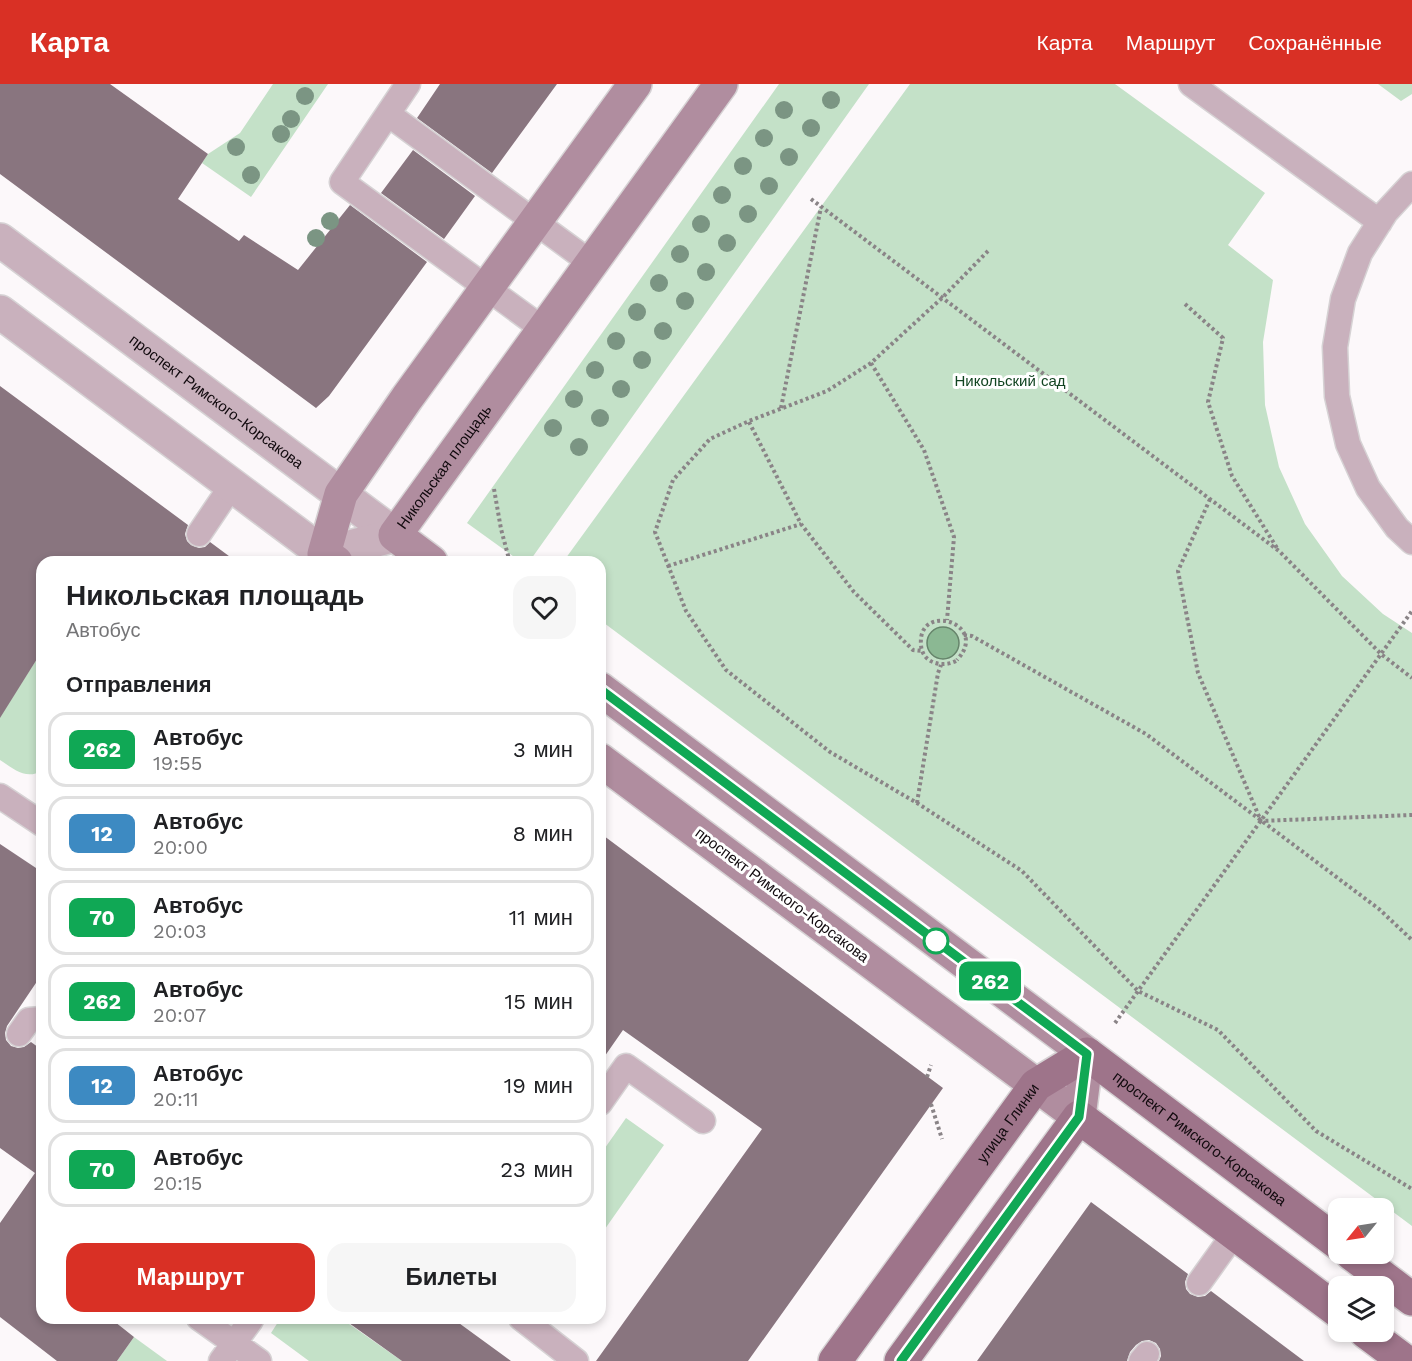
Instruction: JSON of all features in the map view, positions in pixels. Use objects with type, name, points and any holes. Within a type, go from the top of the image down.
[{"type":"main road","points":[[330,556],[341,494],[635,84]]},
{"type":"main road","name":"Никольская площадь","points":[[395,535],[720,84]]},
{"type":"main road","name":"проспект Римского-Корсакова","points":[[395,535],[424,556]]},
{"type":"main road","name":"проспект Римского-Корсакова","points":[[606,693],[1328,1235]]},
{"type":"main road","name":"проспект Римского-Корсакова","points":[[606,769],[1036,1085],[1328,1304]]},
{"type":"main road","points":[[901,1361],[1079,1117],[1087,1054]]},
{"type":"main road","name":"улица Глинки","points":[[835,1361],[1036,1085],[1087,1054]]},
{"type":"main road","points":[[1365,1264],[1412,1299]]},
{"type":"main road","points":[[1378,1342],[1401,1360]]},
{"type":"street","name":"проспект Римского-Корсакова","points":[[0,240],[395,535]]},
{"type":"street","points":[[0,312],[327,556]]},
{"type":"street","name":"Никольская площадь","points":[[336,556],[395,535]]},
{"type":"lane","points":[[408,84],[342,182],[543,329]]},
{"type":"lane","points":[[1191,84],[1380,222]]},
{"type":"lane","points":[[388,114],[591,263]]},
{"type":"lane","points":[[1412,184],[1386,212],[1360,253],[1343,299],[1335,347],[1337,396],[1348,444],[1368,488],[1397,528],[1412,542]]},
{"type":"lane","points":[[199,534],[232,485]]},
{"type":"lane","points":[[0,796],[36,820]]},
{"type":"lane","points":[[19,1034],[29,1020],[36,1019]]},
{"type":"lane","points":[[606,1094],[626,1066],[703,1121]]},
{"type":"lane","points":[[1199,1283],[1234,1234]]},
{"type":"lane","points":[[204,1324],[227,1352],[259,1361]]},
{"type":"lane","points":[[227,1352],[248,1324]]},
{"type":"lane","points":[[529,1324],[576,1361]]},
{"type":"path","points":[[811,200],[1279,551],[1381,654],[1412,678]]},
{"type":"path","points":[[780,409],[821,207]]},
{"type":"path","points":[[988,251],[871,363],[827,391],[749,421],[710,439],[673,480],[655,532],[686,611],[726,670],[830,752],[916,803],[1022,871],[1138,991],[1218,1030],[1316,1131],[1412,1189]]},
{"type":"path","points":[[1185,304],[1223,338],[1208,402],[1232,476],[1279,551]]},
{"type":"path","points":[[871,363],[924,450],[954,537],[947,620]]},
{"type":"path","points":[[749,421],[801,524],[854,592],[913,650],[922,651]]},
{"type":"path","points":[[494,489],[508,556]]},
{"type":"path","points":[[1210,499],[1178,571],[1198,673],[1261,820]]},
{"type":"path","points":[[668,566],[801,524]]},
{"type":"path","points":[[1115,1023],[1412,611]]},
{"type":"path","points":[[938,620],[947,620],[958,625],[964,635],[964,651],[956,660],[941,665],[929,661],[922,651],[921,636],[928,626],[938,620]]},
{"type":"path","points":[[964,635],[972,636],[1146,734],[1379,909],[1412,940]]},
{"type":"path","points":[[916,803],[941,665]]},
{"type":"path","points":[[1261,820],[1412,815]]},
{"type":"path","points":[[927,1077],[931,1065]]},
{"type":"path","points":[[931,1104],[942,1139]]},
{"type":"green space","points":[[273,84],[328,84],[251,197],[202,163],[208,154],[240,133]]},
{"type":"green space","points":[[779,84],[869,84],[533,556],[513,556],[467,523]]},
{"type":"green space","name":"Никольский сад","points":[[910,84],[1115,84],[1265,193],[1228,245],[1273,280],[1263,342],[1265,405],[1279,467],[1305,524],[1342,576],[1383,614],[1412,633],[1412,1226],[1394,1213],[1394,1198],[1374,1198],[606,624],[606,556],[567,556]]},
{"type":"green space","points":[[1378,84],[1412,84],[1412,94],[1401,101]]},
{"type":"green space","points":[[36,660],[36,773],[25,774],[0,760],[0,711],[3,712]]},
{"type":"green space","points":[[626,1118],[664,1145],[606,1227],[606,1146]]},
{"type":"green space","points":[[277,1324],[349,1324],[402,1361],[309,1361],[271,1333]]},
{"type":"green space","points":[[134,1337],[167,1361],[117,1361]]},
{"type":"shaded area","points":[[943,627],[954,632],[959,643],[954,654],[943,659],[932,654],[927,643],[932,632]]},
{"type":"building","points":[[0,84],[110,84],[208,154],[178,199],[239,241],[244,235],[298,270],[350,205],[427,262],[329,396],[316,408],[0,174]]},
{"type":"building","points":[[440,84],[557,84],[492,173],[417,118]]},
{"type":"building","points":[[413,150],[475,196],[444,239],[381,193]]},
{"type":"building","points":[[0,386],[188,525],[185,534],[191,545],[199,548],[205,547],[210,542],[229,556],[36,556],[36,661],[0,718]]},
{"type":"building","points":[[606,837],[943,1088],[748,1361],[596,1361],[762,1129],[623,1030],[606,1054]]},
{"type":"building","points":[[0,844],[36,868],[36,983],[7,1026],[5,1033],[6,1040],[11,1046],[24,1047],[31,1042],[36,1046],[36,1324],[118,1324],[134,1337],[117,1361],[57,1361],[0,1317],[0,1223],[35,1173],[0,1148]]},
{"type":"building","points":[[1091,1202],[1188,1274],[1185,1282],[1190,1294],[1198,1297],[1205,1296],[1211,1291],[1304,1361],[1159,1361],[1160,1349],[1156,1343],[1149,1340],[1136,1345],[1127,1361],[977,1361]]},
{"type":"building","points":[[350,1324],[460,1324],[511,1361],[402,1361]]},
{"type":"bus line","name":"262","points":[[606,693],[1087,1054],[1079,1117],[901,1361]]}]
